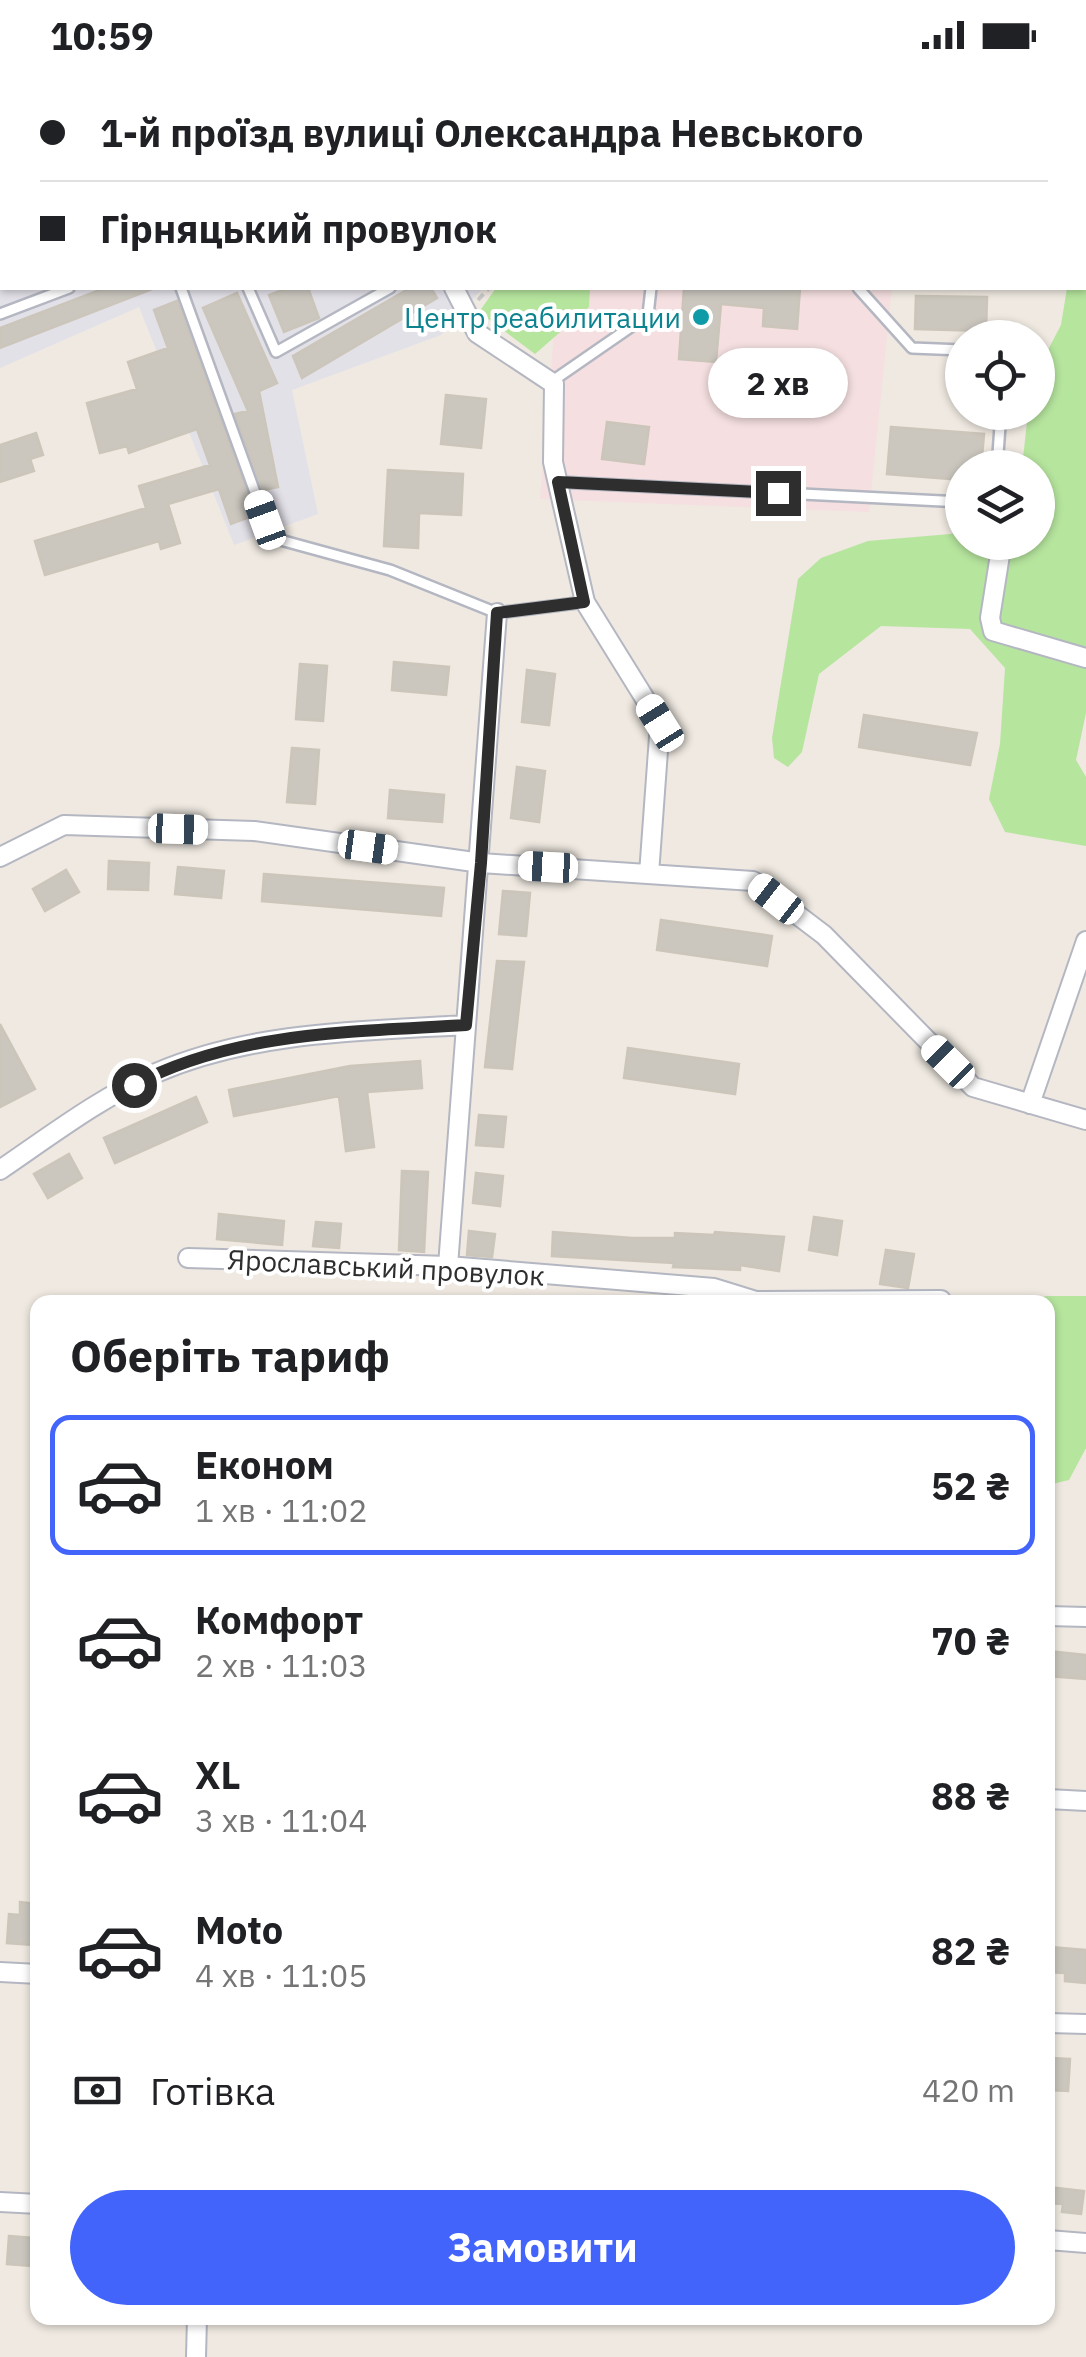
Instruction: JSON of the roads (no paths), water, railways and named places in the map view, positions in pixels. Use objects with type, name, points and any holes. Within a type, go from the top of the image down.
[{"type":"street","points":[[455,290],[477,334],[551,382],[553,462],[584,602],[660,723],[649,874]]},
{"type":"street","points":[[999,560],[990,618],[993,631],[1086,658]]},
{"type":"street","points":[[448,1266],[497,613]]},
{"type":"street","points":[[0,857],[64,825],[254,831],[481,863],[753,880],[824,935],[974,1087],[1086,1120]]},
{"type":"street","points":[[1030,1104],[1086,941]]},
{"type":"street","points":[[0,1170],[109,1098],[158,1072],[227,1051],[302,1035],[466,1025]]},
{"type":"street","name":"Ярославський провулок","points":[[188,1258],[448,1266],[714,1288],[737,1295]]},
{"type":"street","points":[[1055,1616],[1086,1617]]},
{"type":"street","points":[[1055,1800],[1086,1801]]},
{"type":"street","points":[[0,1972],[30,1974]]},
{"type":"street","points":[[1055,2023],[1086,2024]]},
{"type":"street","points":[[0,2202],[30,2204]]},
{"type":"street","points":[[1055,2240],[1086,2242]]},
{"type":"street","points":[[196,2357],[197,2325]]},
{"type":"lane","points":[[0,314],[65,290]]},
{"type":"lane","points":[[182,290],[265,520],[262,535],[390,570],[497,613],[584,602]]},
{"type":"lane","points":[[249,290],[276,352],[386,290]]},
{"type":"lane","points":[[551,382],[648,315],[651,290]]},
{"type":"lane","points":[[860,290],[912,348],[945,349]]},
{"type":"lane","points":[[558,482],[945,501]]},
{"type":"place","name":"Центр реабилитации","points":[[701,317]]}]
